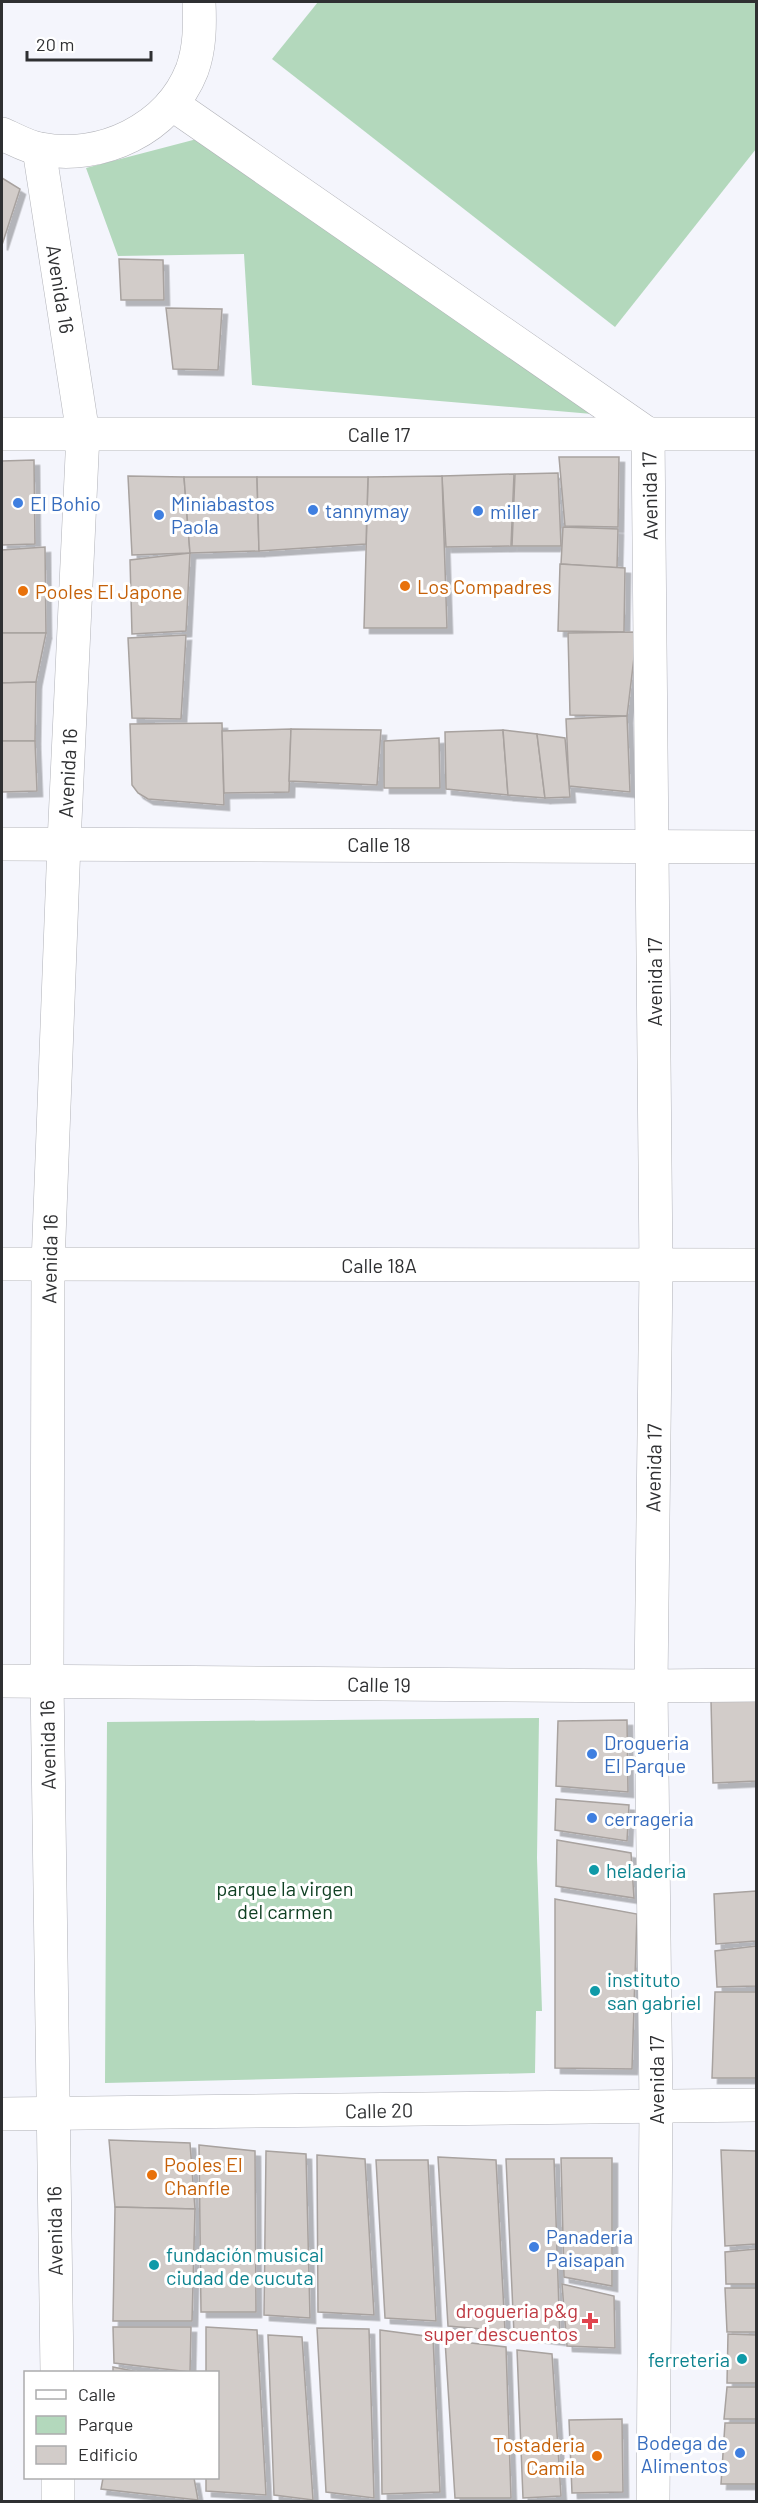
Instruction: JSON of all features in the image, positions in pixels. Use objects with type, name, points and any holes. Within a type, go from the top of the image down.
[{"type":"street","points":[[2,134],[39,149],[76,152],[112,146],[145,128],[172,104],[192,70],[200,33],[199,2]]},
{"type":"street","points":[[172,104],[648,434]]},
{"type":"street","name":"Avenida 16","points":[[39,149],[83,434],[48,1264],[46,1680],[57,2371]]},
{"type":"street","name":"Calle 17","points":[[2,434],[756,434]]},
{"type":"street","name":"Avenida 17","points":[[648,434],[656,1267],[651,1686],[656,2106],[653,2502]]},
{"type":"street","name":"Calle 18","points":[[2,844],[756,847]]},
{"type":"street","name":"Calle 18A","points":[[2,1264],[656,1267],[756,1265]]},
{"type":"street","name":"Calle 19","points":[[2,1681],[756,1685]]},
{"type":"street","name":"Calle 20","points":[[2,2114],[756,2105]]},
{"type":"street","points":[[58,2479],[58,2502]]},
{"type":"green space","points":[[318,2],[756,2],[756,149],[615,327],[272,59]]},
{"type":"green space","points":[[216,134],[627,417],[252,385],[244,254],[118,256],[86,168]]},
{"type":"green space","name":"parque la virgen del carmen","points":[[539,1718],[537,1858],[542,2011],[536,2011],[535,2073],[105,2083],[107,1722]]},
{"type":"building","points":[[2,178],[20,189],[2,245]]},
{"type":"building","points":[[119,259],[163,260],[164,300],[121,300]]},
{"type":"building","points":[[166,308],[222,309],[218,370],[173,369]]},
{"type":"building","points":[[559,457],[619,457],[618,527],[565,526]]},
{"type":"building","name":"El Bohio","points":[[34,460],[35,544],[2,545],[2,461]]},
{"type":"building","points":[[558,473],[561,546],[512,546],[515,474]]},
{"type":"building","name":"miller","points":[[514,474],[511,546],[446,547],[442,476]]},
{"type":"building","name":"Miniabastos Paola","points":[[128,476],[184,477],[190,553],[132,555]]},
{"type":"building","name":"Los Compadres","points":[[442,476],[447,628],[364,628],[368,477]]},
{"type":"building","points":[[184,477],[257,477],[259,551],[190,553]]},
{"type":"building","name":"tannymay","points":[[257,477],[368,477],[366,544],[259,551]]},
{"type":"building","points":[[563,527],[618,529],[617,568],[561,564]]},
{"type":"building","name":"Pooles El Japone","points":[[45,547],[46,633],[2,633],[2,550]]},
{"type":"building","points":[[190,553],[186,631],[132,634],[130,560]]},
{"type":"building","points":[[560,564],[625,568],[624,632],[558,631]]},
{"type":"building","points":[[637,632],[627,716],[570,715],[568,633]]},
{"type":"building","points":[[2,633],[46,633],[36,682],[2,683]]},
{"type":"building","points":[[186,635],[181,719],[132,718],[128,638]]},
{"type":"building","points":[[36,682],[35,741],[2,741],[2,683]]},
{"type":"building","points":[[627,716],[630,792],[569,786],[566,719]]},
{"type":"building","points":[[222,723],[224,805],[148,799],[138,793],[132,785],[130,724]]},
{"type":"building","points":[[291,729],[289,792],[224,793],[222,731]]},
{"type":"building","points":[[291,729],[381,730],[377,785],[289,781]]},
{"type":"building","points":[[503,730],[508,795],[446,789],[445,732]]},
{"type":"building","points":[[503,730],[537,734],[545,798],[508,795]]},
{"type":"building","points":[[537,734],[565,738],[570,797],[545,798]]},
{"type":"building","points":[[439,738],[440,788],[384,788],[384,741]]},
{"type":"building","points":[[2,741],[35,741],[37,791],[2,792]]},
{"type":"building","points":[[756,1699],[756,1781],[713,1783],[711,1701]]},
{"type":"building","name":"Drogueria El Parque","points":[[627,1720],[628,1792],[556,1786],[558,1721]]},
{"type":"building","name":"cerrageria","points":[[556,1799],[629,1805],[627,1841],[555,1830]]},
{"type":"building","name":"heladeria","points":[[557,1840],[631,1853],[634,1898],[556,1886]]},
{"type":"building","points":[[756,1891],[756,1941],[716,1944],[714,1894]]},
{"type":"building","name":"instituto san gabriel","points":[[555,1899],[637,1914],[632,2069],[555,2068]]},
{"type":"building","points":[[756,1946],[756,1986],[717,1987],[715,1951]]},
{"type":"building","points":[[715,1992],[756,1992],[756,2078],[712,2078]]},
{"type":"building","name":"Pooles El Chanfle","points":[[109,2140],[190,2143],[195,2209],[115,2207]]},
{"type":"building","points":[[199,2145],[255,2151],[256,2312],[201,2312]]},
{"type":"building","points":[[721,2150],[756,2151],[756,2244],[725,2246]]},
{"type":"building","points":[[266,2151],[306,2154],[310,2318],[264,2315]]},
{"type":"building","points":[[317,2155],[365,2159],[374,2315],[318,2312]]},
{"type":"building","points":[[438,2157],[496,2160],[505,2331],[448,2326]]},
{"type":"building","points":[[561,2158],[612,2158],[612,2286],[564,2277]]},
{"type":"building","name":"Panaderia Paisapan","points":[[506,2159],[554,2159],[560,2340],[514,2334]]},
{"type":"building","points":[[376,2160],[428,2160],[436,2321],[385,2318]]},
{"type":"building","name":"fundación musical ciudad de cucuta","points":[[115,2207],[195,2209],[192,2321],[113,2321]]},
{"type":"building","points":[[756,2249],[756,2284],[726,2284],[725,2252]]},
{"type":"building","name":"drogueria p&g super descuentos","points":[[562,2284],[614,2296],[615,2348],[567,2346]]},
{"type":"building","points":[[725,2288],[756,2288],[756,2332],[727,2332]]},
{"type":"building","points":[[113,2327],[191,2327],[190,2371],[114,2363]]},
{"type":"building","points":[[206,2327],[257,2330],[266,2495],[206,2491],[206,2479],[219,2479],[219,2371],[206,2371]]},
{"type":"building","points":[[317,2328],[369,2329],[374,2498],[326,2492]]},
{"type":"building","points":[[380,2330],[433,2337],[440,2492],[382,2494]]},
{"type":"building","name":"ferreteria","points":[[728,2334],[756,2335],[756,2383],[727,2383]]},
{"type":"building","points":[[268,2335],[302,2337],[313,2500],[274,2495]]},
{"type":"building","points":[[445,2340],[506,2347],[511,2498],[455,2498]]},
{"type":"building","points":[[517,2350],[552,2354],[561,2496],[523,2498]]},
{"type":"building","points":[[113,2367],[133,2371],[113,2371]]},
{"type":"building","points":[[727,2387],[756,2387],[756,2419],[724,2419]]},
{"type":"building","name":"Tostaderia Camila","points":[[622,2419],[623,2492],[572,2493],[569,2420]]},
{"type":"building","name":"Bodega de Alimentos","points":[[725,2423],[756,2423],[756,2484],[721,2484]]},
{"type":"building","points":[[103,2479],[194,2479],[198,2500],[101,2489]]},
{"type":"place","name":"El Bohio","points":[[18,503]]},
{"type":"place","name":"tannymay","points":[[313,510]]},
{"type":"place","name":"miller","points":[[478,511]]},
{"type":"place","name":"Miniabastos Paola","points":[[159,515]]},
{"type":"place","name":"Los Compadres","points":[[405,586]]},
{"type":"place","name":"Pooles El Japone","points":[[23,591]]},
{"type":"place","name":"Drogueria El Parque","points":[[592,1754]]},
{"type":"place","name":"cerrageria","points":[[592,1818]]},
{"type":"place","name":"heladeria","points":[[594,1870]]},
{"type":"place","name":"instituto san gabriel","points":[[595,1991]]},
{"type":"place","name":"Pooles El Chanfle","points":[[152,2175]]},
{"type":"place","name":"Panaderia Paisapan","points":[[534,2247]]},
{"type":"place","name":"fundación musical ciudad de cucuta","points":[[154,2265]]},
{"type":"place","name":"drogueria p&g super descuentos","points":[[590,2321]]},
{"type":"place","name":"ferreteria","points":[[742,2359]]},
{"type":"place","name":"Bodega de Alimentos","points":[[740,2453]]},
{"type":"place","name":"Tostaderia Camila","points":[[597,2456]]}]
